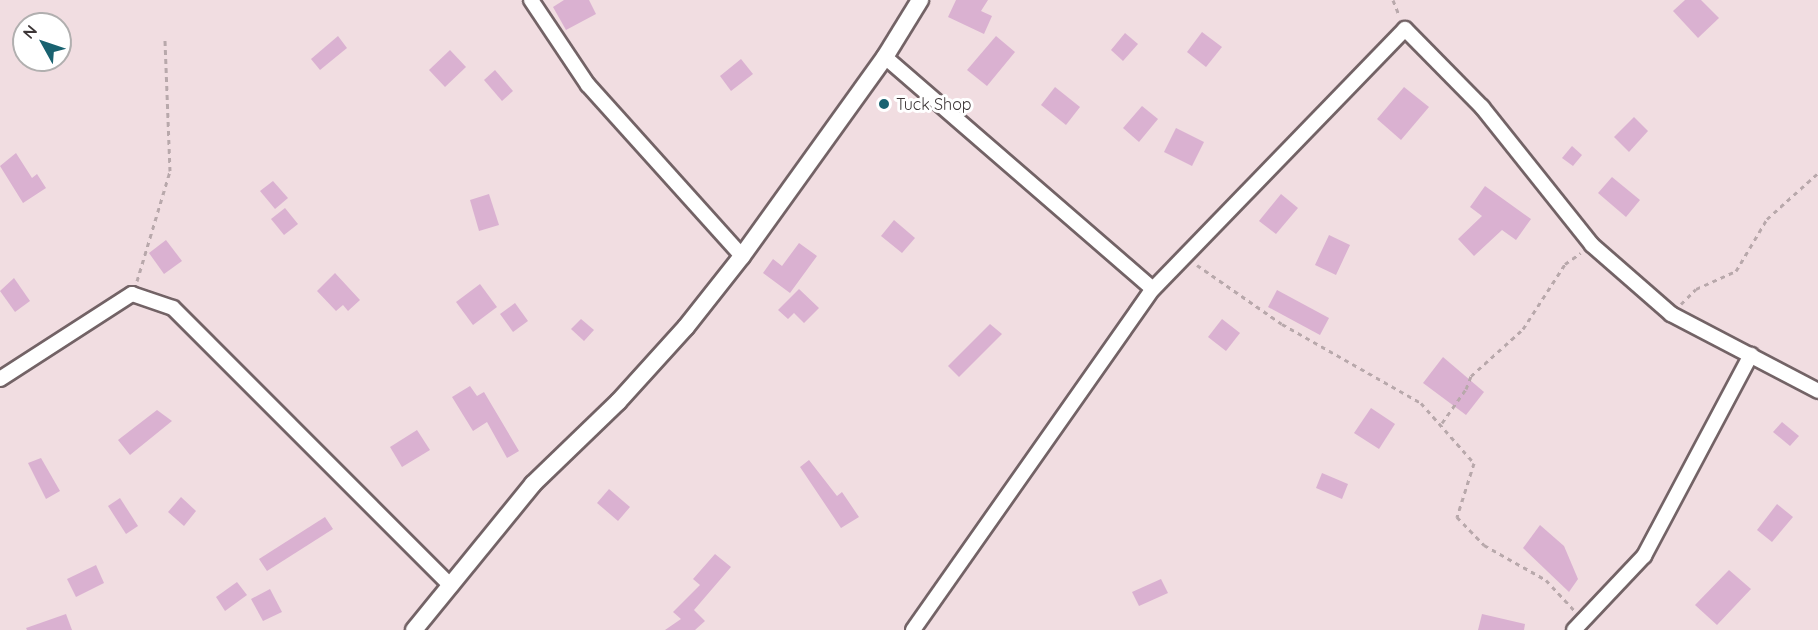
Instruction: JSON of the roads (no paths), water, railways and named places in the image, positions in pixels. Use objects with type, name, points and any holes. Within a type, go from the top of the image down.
[{"type":"street","points":[[531,0],[588,85],[742,256]]},
{"type":"street","points":[[414,630],[533,484],[618,402],[686,327],[742,256],[885,57],[920,0]]},
{"type":"street","points":[[914,630],[1153,289],[1405,29],[1482,107],[1592,245],[1671,314],[1818,391]]},
{"type":"street","points":[[885,57],[1153,289]]},
{"type":"street","points":[[0,379],[132,294],[173,308],[451,586]]},
{"type":"street","points":[[1578,625],[1644,556],[1752,355]]},
{"type":"place","name":"Tuck Shop","points":[[884,104]]}]
